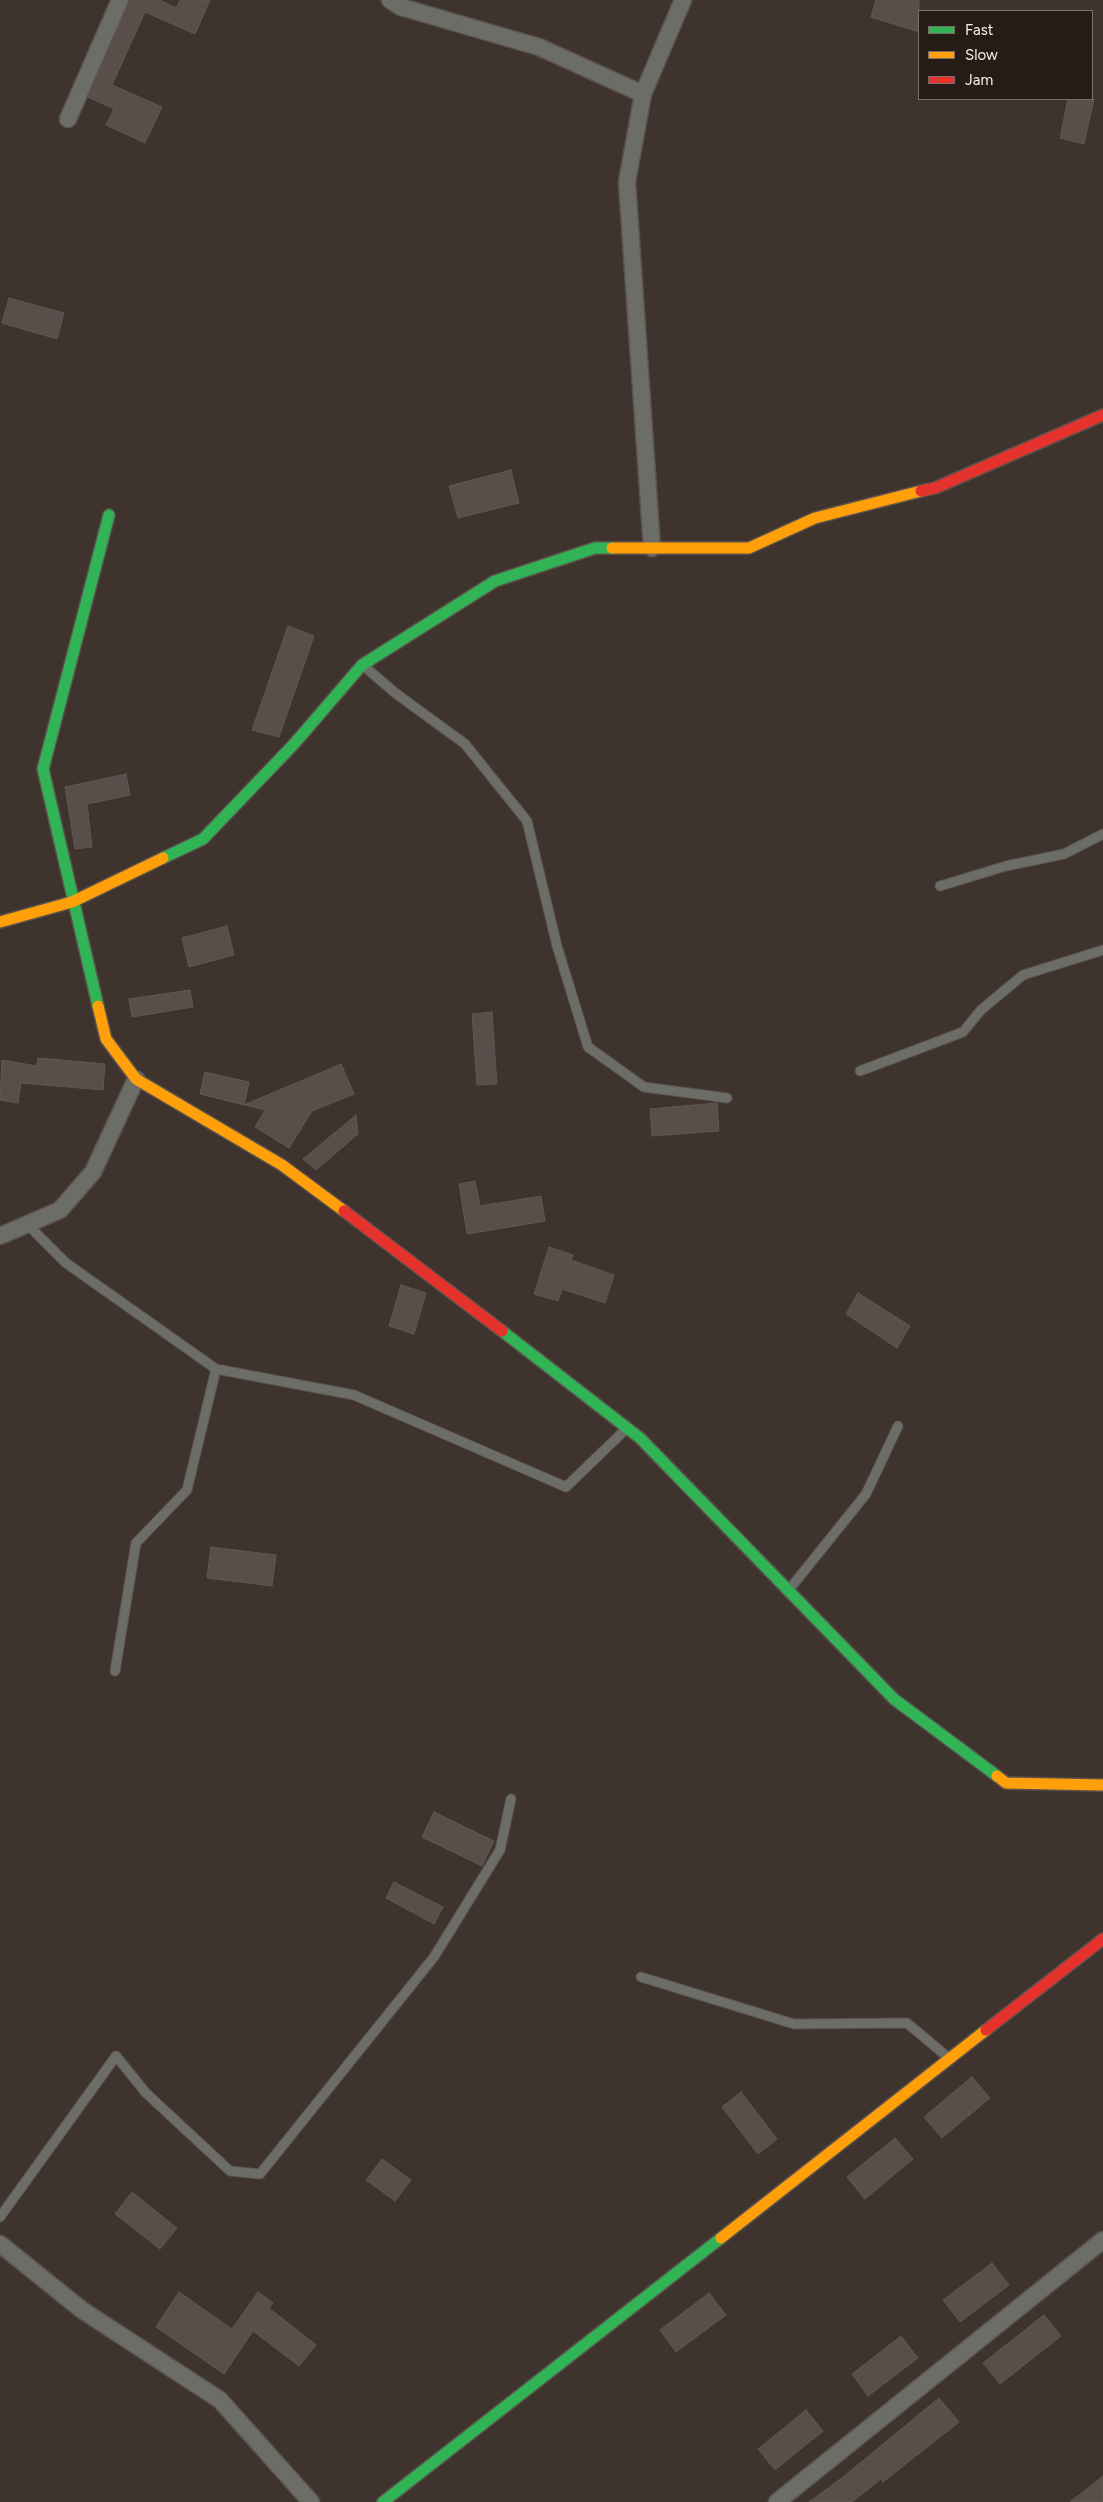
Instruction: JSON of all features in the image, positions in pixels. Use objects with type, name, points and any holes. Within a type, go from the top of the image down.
[{"type":"street","points":[[68,119],[120,0]]},
{"type":"street","points":[[390,0],[402,7],[539,47],[643,94]]},
{"type":"street","points":[[652,548],[627,182],[643,94],[683,0]]},
{"type":"street","points":[[0,922],[72,902],[203,839],[294,744],[362,664],[495,581],[595,548],[749,548],[815,518],[935,488],[1103,416]]},
{"type":"street","points":[[109,515],[43,769],[72,902],[106,1039],[136,1079],[282,1165],[466,1303],[640,1438],[894,1700],[1006,1783],[1103,1785]]},
{"type":"street","points":[[1,1231],[28,1225],[60,1210],[93,1172],[136,1079]]},
{"type":"street","points":[[383,2502],[1103,1939]]},
{"type":"street","points":[[777,2502],[1103,2240]]},
{"type":"street","points":[[0,2244],[82,2310],[220,2400],[303,2499]]},
{"type":"lane","points":[[362,664],[394,692],[465,744],[527,821],[557,946],[588,1047],[644,1087],[727,1098]]},
{"type":"lane","points":[[940,886],[1006,866],[1064,854],[1103,834]]},
{"type":"lane","points":[[860,1070],[963,1032],[982,1010],[1023,975],[1103,950]]},
{"type":"lane","points":[[28,1225],[66,1263],[216,1368],[354,1395],[566,1487],[626,1428]]},
{"type":"lane","points":[[115,1671],[136,1543],[187,1490],[216,1368]]},
{"type":"lane","points":[[788,1591],[866,1494],[898,1426]]},
{"type":"lane","points":[[0,2217],[116,2056],[146,2093],[230,2171],[260,2174],[434,1957],[500,1850],[511,1800]]},
{"type":"lane","points":[[641,1977],[794,2024],[907,2023],[950,2059]]},
{"type":"building","points":[[130,0],[160,0],[176,8],[180,0],[210,0],[195,34],[145,12],[112,85],[162,107],[145,143],[106,125],[114,109],[88,97]]},
{"type":"building","points":[[876,0],[919,0],[918,32],[871,17]]},
{"type":"building","points":[[1094,99],[1084,144],[1060,138],[1068,100]]},
{"type":"building","points":[[9,298],[64,313],[57,339],[2,323]]},
{"type":"building","points":[[511,470],[519,503],[458,518],[449,486]]},
{"type":"building","points":[[288,626],[314,636],[279,737],[252,730]]},
{"type":"building","points":[[126,774],[130,795],[87,804],[92,847],[75,849],[65,787]]},
{"type":"building","points":[[227,926],[234,955],[189,967],[182,938]]},
{"type":"building","points":[[190,990],[193,1007],[132,1017],[129,999]]},
{"type":"building","points":[[492,1012],[497,1084],[477,1085],[472,1014]]},
{"type":"building","points":[[38,1058],[105,1064],[103,1090],[21,1083],[18,1103],[0,1100],[2,1060],[37,1066]]},
{"type":"building","points":[[341,1064],[354,1094],[312,1111],[289,1148],[255,1127],[265,1110],[244,1105]]},
{"type":"building","points":[[205,1072],[249,1082],[244,1105],[200,1094]]},
{"type":"building","points":[[717,1103],[719,1131],[652,1136],[650,1109]]},
{"type":"building","points":[[356,1115],[358,1134],[316,1170],[303,1159]]},
{"type":"building","points":[[475,1181],[480,1206],[541,1196],[545,1221],[467,1234],[459,1184]]},
{"type":"building","points":[[549,1247],[573,1255],[571,1260],[614,1275],[605,1303],[562,1289],[558,1301],[534,1294]]},
{"type":"building","points":[[401,1285],[426,1293],[414,1334],[389,1326]]},
{"type":"building","points":[[858,1293],[910,1326],[897,1348],[846,1314]]},
{"type":"building","points":[[211,1547],[276,1555],[272,1586],[207,1578]]},
{"type":"building","points":[[434,1812],[494,1841],[482,1866],[422,1837]]},
{"type":"building","points":[[394,1882],[443,1907],[434,1924],[386,1898]]},
{"type":"building","points":[[972,2077],[990,2098],[942,2138],[924,2117]]},
{"type":"building","points":[[741,2092],[777,2139],[758,2154],[722,2107]]},
{"type":"building","points":[[895,2138],[913,2159],[865,2199],[847,2177]]},
{"type":"building","points":[[382,2159],[411,2180],[395,2201],[366,2180]]},
{"type":"building","points":[[132,2192],[177,2228],[160,2249],[115,2214]]},
{"type":"building","points":[[992,2263],[1009,2285],[960,2322],[943,2300]]},
{"type":"building","points":[[179,2292],[232,2329],[258,2292],[273,2303],[269,2308],[316,2345],[299,2366],[253,2331],[224,2374],[156,2327]]},
{"type":"building","points":[[709,2293],[726,2315],[676,2352],[660,2330]]},
{"type":"building","points":[[1044,2315],[1061,2336],[1000,2384],[983,2363]]},
{"type":"building","points":[[901,2336],[918,2358],[868,2396],[852,2374]]},
{"type":"building","points":[[939,2398],[959,2422],[883,2482],[881,2479],[852,2502],[809,2502],[843,2477]]},
{"type":"building","points":[[806,2410],[823,2431],[775,2470],[758,2449]]},
{"type":"building","points":[[1103,2476],[1103,2502],[1070,2502],[1088,2488]]},
{"type":"traffic: fast","points":[[98,1006],[43,769],[109,515]]},
{"type":"traffic: fast","points":[[163,858],[203,839],[294,744],[362,665],[495,581],[595,548],[612,548]]},
{"type":"traffic: fast","points":[[502,1331],[640,1438],[894,1699],[997,1776]]},
{"type":"traffic: fast","points":[[383,2502],[721,2238]]},
{"type":"traffic: slow","points":[[612,548],[749,548],[815,518],[921,491]]},
{"type":"traffic: slow","points":[[0,922],[72,902],[163,858]]},
{"type":"traffic: slow","points":[[98,1006],[106,1039],[136,1079],[282,1165],[344,1211]]},
{"type":"traffic: slow","points":[[997,1776],[1006,1783],[1103,1785]]},
{"type":"traffic: slow","points":[[721,2238],[986,2030]]},
{"type":"traffic: jam","points":[[921,491],[935,488],[1103,415]]},
{"type":"traffic: jam","points":[[344,1211],[502,1331]]},
{"type":"traffic: jam","points":[[986,2030],[1103,1939]]}]
